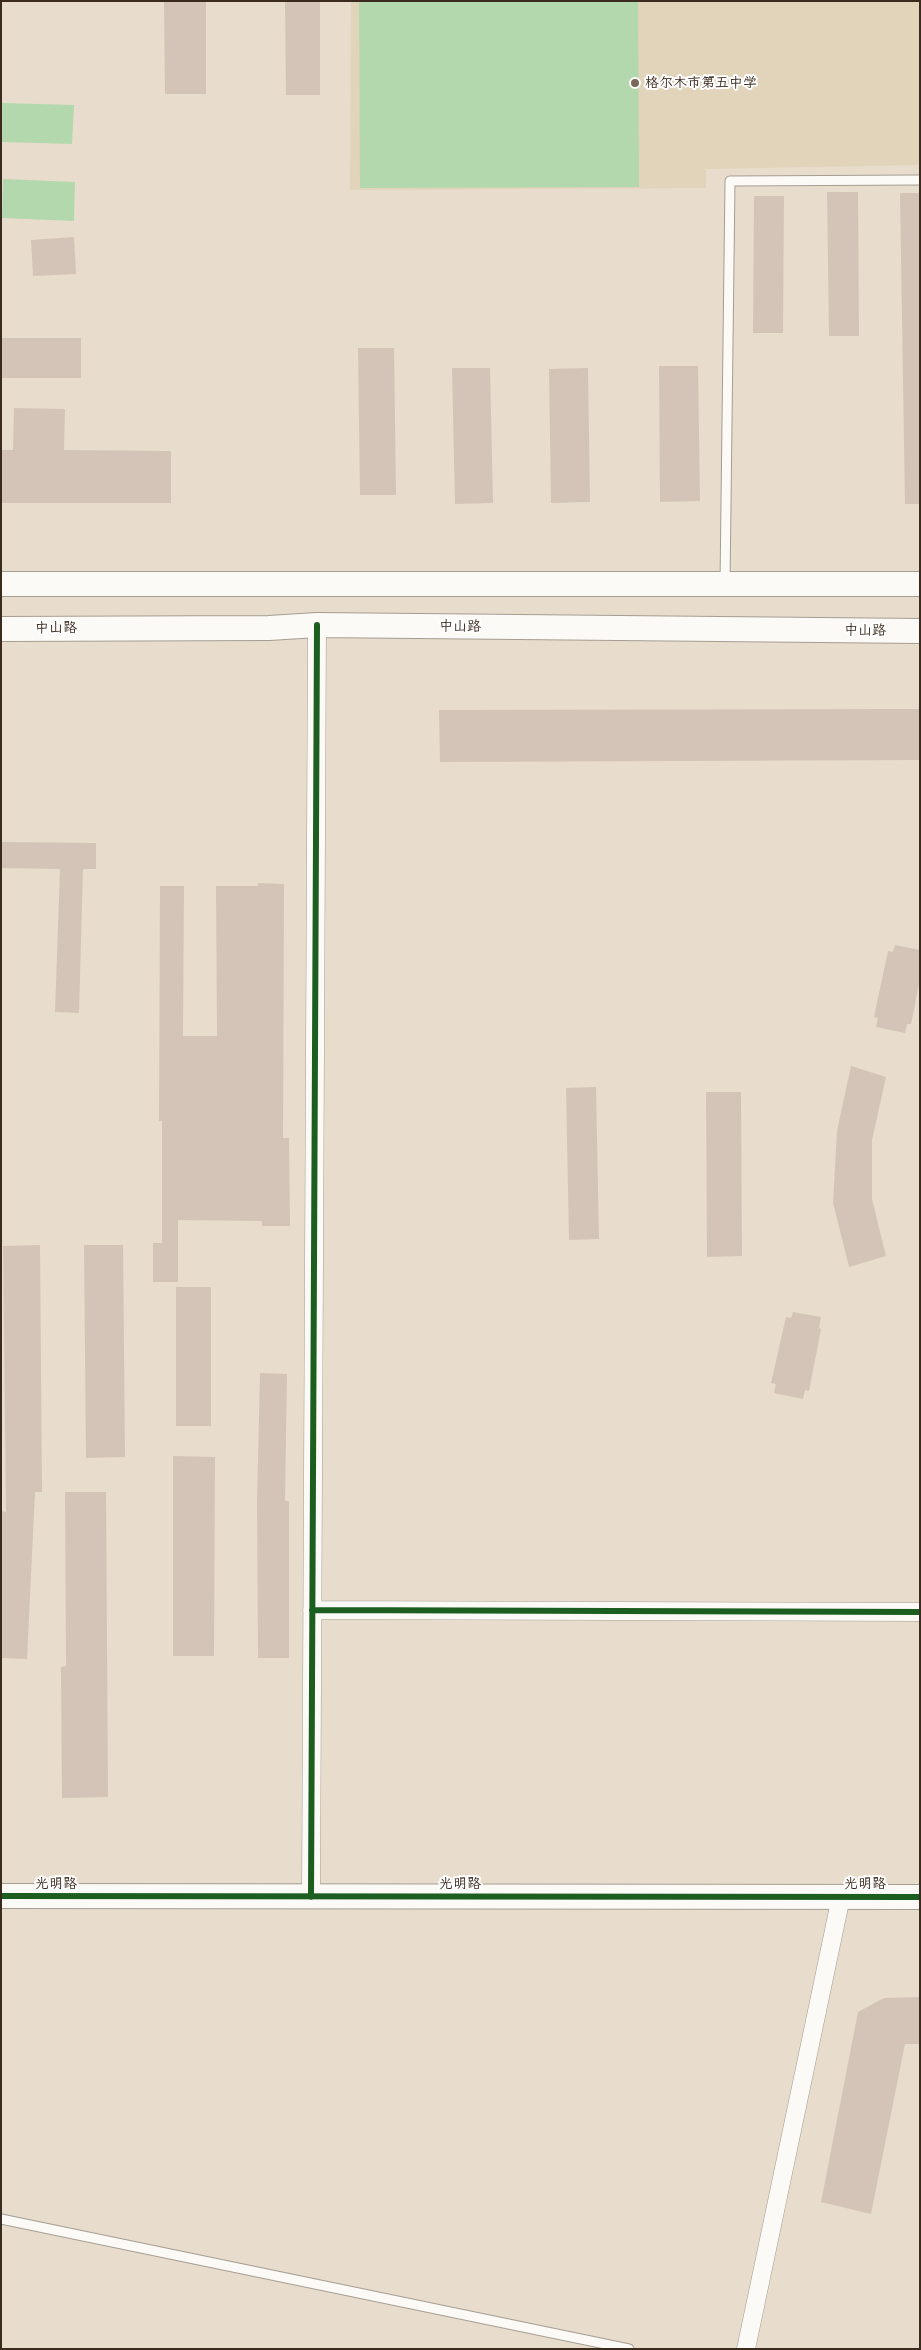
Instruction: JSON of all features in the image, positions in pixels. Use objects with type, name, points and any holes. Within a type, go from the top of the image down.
[{"type":"main road","points":[[1,584],[920,584]]},
{"type":"main road","name":"中山路","points":[[1,628],[269,628],[317,625],[920,631]]},
{"type":"main road","name":"光明路","points":[[1,1896],[920,1896]]},
{"type":"street","points":[[311,1897],[317,625]]},
{"type":"street","points":[[312,1610],[920,1612]]},
{"type":"street","points":[[746,2349],[841,1897]]},
{"type":"lane","points":[[725,584],[730,181],[920,180]]},
{"type":"lane","points":[[1,2219],[629,2349]]},
{"type":"shaded area","name":"格尔木市第五中学","points":[[351,1],[920,1],[920,165],[706,169],[706,188],[350,190]]},
{"type":"green space","points":[[359,1],[638,1],[639,187],[360,188]]},
{"type":"green space","points":[[2,103],[74,105],[72,144],[1,142]]},
{"type":"green space","points":[[3,179],[75,182],[74,221],[2,218]]},
{"type":"building","points":[[164,1],[206,1],[206,94],[165,94]]},
{"type":"building","points":[[285,1],[320,1],[320,95],[286,95]]},
{"type":"building","points":[[827,192],[858,192],[859,336],[829,336]]},
{"type":"building","points":[[900,193],[920,193],[920,504],[905,504]]},
{"type":"building","points":[[754,196],[784,196],[783,333],[753,333]]},
{"type":"building","points":[[74,237],[76,274],[33,276],[31,240]]},
{"type":"building","points":[[1,338],[81,338],[81,378],[1,378]]},
{"type":"building","points":[[358,348],[394,348],[396,495],[360,495]]},
{"type":"building","points":[[659,366],[698,366],[700,501],[660,502]]},
{"type":"building","points":[[452,368],[490,368],[493,503],[455,504]]},
{"type":"building","points":[[588,368],[590,502],[551,503],[549,369]]},
{"type":"building","points":[[14,408],[65,409],[64,450],[171,451],[171,503],[1,503],[1,450],[13,450]]},
{"type":"building","points":[[920,709],[920,760],[440,762],[439,710]]},
{"type":"building","points":[[1,842],[96,843],[96,869],[83,869],[79,1013],[55,1012],[60,869],[1,868]]},
{"type":"building","points":[[258,883],[284,884],[283,1138],[289,1138],[290,1226],[262,1226],[262,1221],[178,1220],[178,1282],[153,1282],[153,1243],[162,1243],[162,1121],[159,1121],[160,886],[184,886],[183,1036],[217,1036],[216,886],[258,886]]},
{"type":"building","points":[[895,945],[920,950],[920,979],[911,1024],[907,1024],[905,1033],[876,1027],[878,1018],[874,1017],[888,951],[893,952]]},
{"type":"building","points":[[851,1066],[886,1077],[872,1140],[872,1199],[886,1256],[849,1267],[833,1203],[837,1131]]},
{"type":"building","points":[[596,1087],[599,1239],[569,1240],[566,1088]]},
{"type":"building","points":[[706,1092],[741,1092],[742,1256],[707,1257]]},
{"type":"building","points":[[40,1245],[42,1492],[35,1492],[27,1659],[1,1658],[1,1511],[6,1512],[3,1246]]},
{"type":"building","points":[[84,1245],[123,1245],[125,1457],[86,1458]]},
{"type":"building","points":[[176,1287],[211,1287],[211,1426],[176,1426]]},
{"type":"building","points":[[793,1312],[821,1317],[819,1328],[821,1329],[809,1391],[805,1390],[803,1399],[774,1393],[776,1384],[771,1383],[786,1317],[791,1318]]},
{"type":"building","points":[[260,1373],[287,1374],[285,1501],[289,1501],[289,1658],[258,1658],[257,1501]]},
{"type":"building","points":[[173,1456],[215,1457],[214,1656],[173,1656]]},
{"type":"building","points":[[65,1492],[106,1492],[108,1797],[62,1798],[61,1667],[66,1666]]},
{"type":"building","points":[[920,1997],[920,2044],[905,2044],[871,2214],[821,2202],[858,2012],[884,1998]]},
{"type":"cycle path","points":[[311,1897],[317,625]]},
{"type":"cycle path","points":[[312,1610],[920,1612]]},
{"type":"cycle path","points":[[1,1896],[920,1897]]},
{"type":"place","name":"格尔木市第五中学","points":[[635,83]]}]
